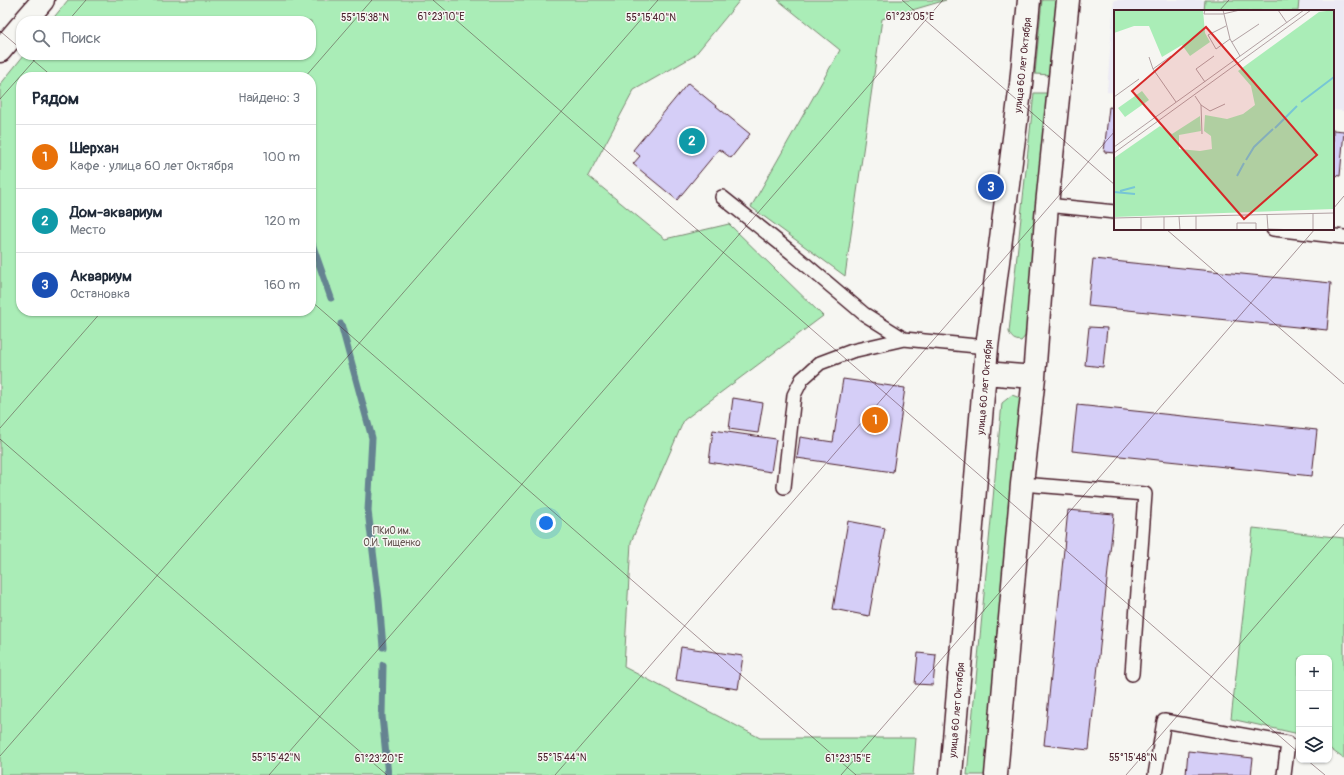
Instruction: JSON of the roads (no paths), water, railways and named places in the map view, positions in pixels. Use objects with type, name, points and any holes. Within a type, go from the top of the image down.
[{"type":"main road","points":[[29,16],[43,0]]},
{"type":"main road","name":"улица 60 лет Октября","points":[[951,775],[987,347],[1021,84],[1029,0]]},
{"type":"main road","points":[[996,775],[1022,484],[1034,377],[1047,205],[1068,0]]},
{"type":"main road","points":[[985,373],[1034,377]]},
{"type":"lane","points":[[722,197],[792,252],[864,314],[904,339]]},
{"type":"lane","points":[[1047,205],[1114,212]]},
{"type":"lane","points":[[1282,230],[1344,237]]},
{"type":"lane","points":[[784,487],[794,395],[802,379],[820,363],[852,351],[904,339],[987,347]]},
{"type":"lane","points":[[1022,484],[1145,494],[1132,674]]},
{"type":"lane","points":[[1156,775],[1164,720],[1288,744],[1284,775]]},
{"type":"waterway","points":[[316,255],[331,298]]},
{"type":"waterway","points":[[341,324],[372,438],[368,511],[383,647]]},
{"type":"waterway","points":[[383,665],[382,716],[388,775]]},
{"type":"place","name":"Дом-аквариум","points":[[692,141]]},
{"type":"place","name":"Аквариум","points":[[991,187]]},
{"type":"place","name":"Шерхан","points":[[875,420]]},
{"type":"park label","name":"ПКиО им. О.И. Тищенко","points":[[392,536]]}]
